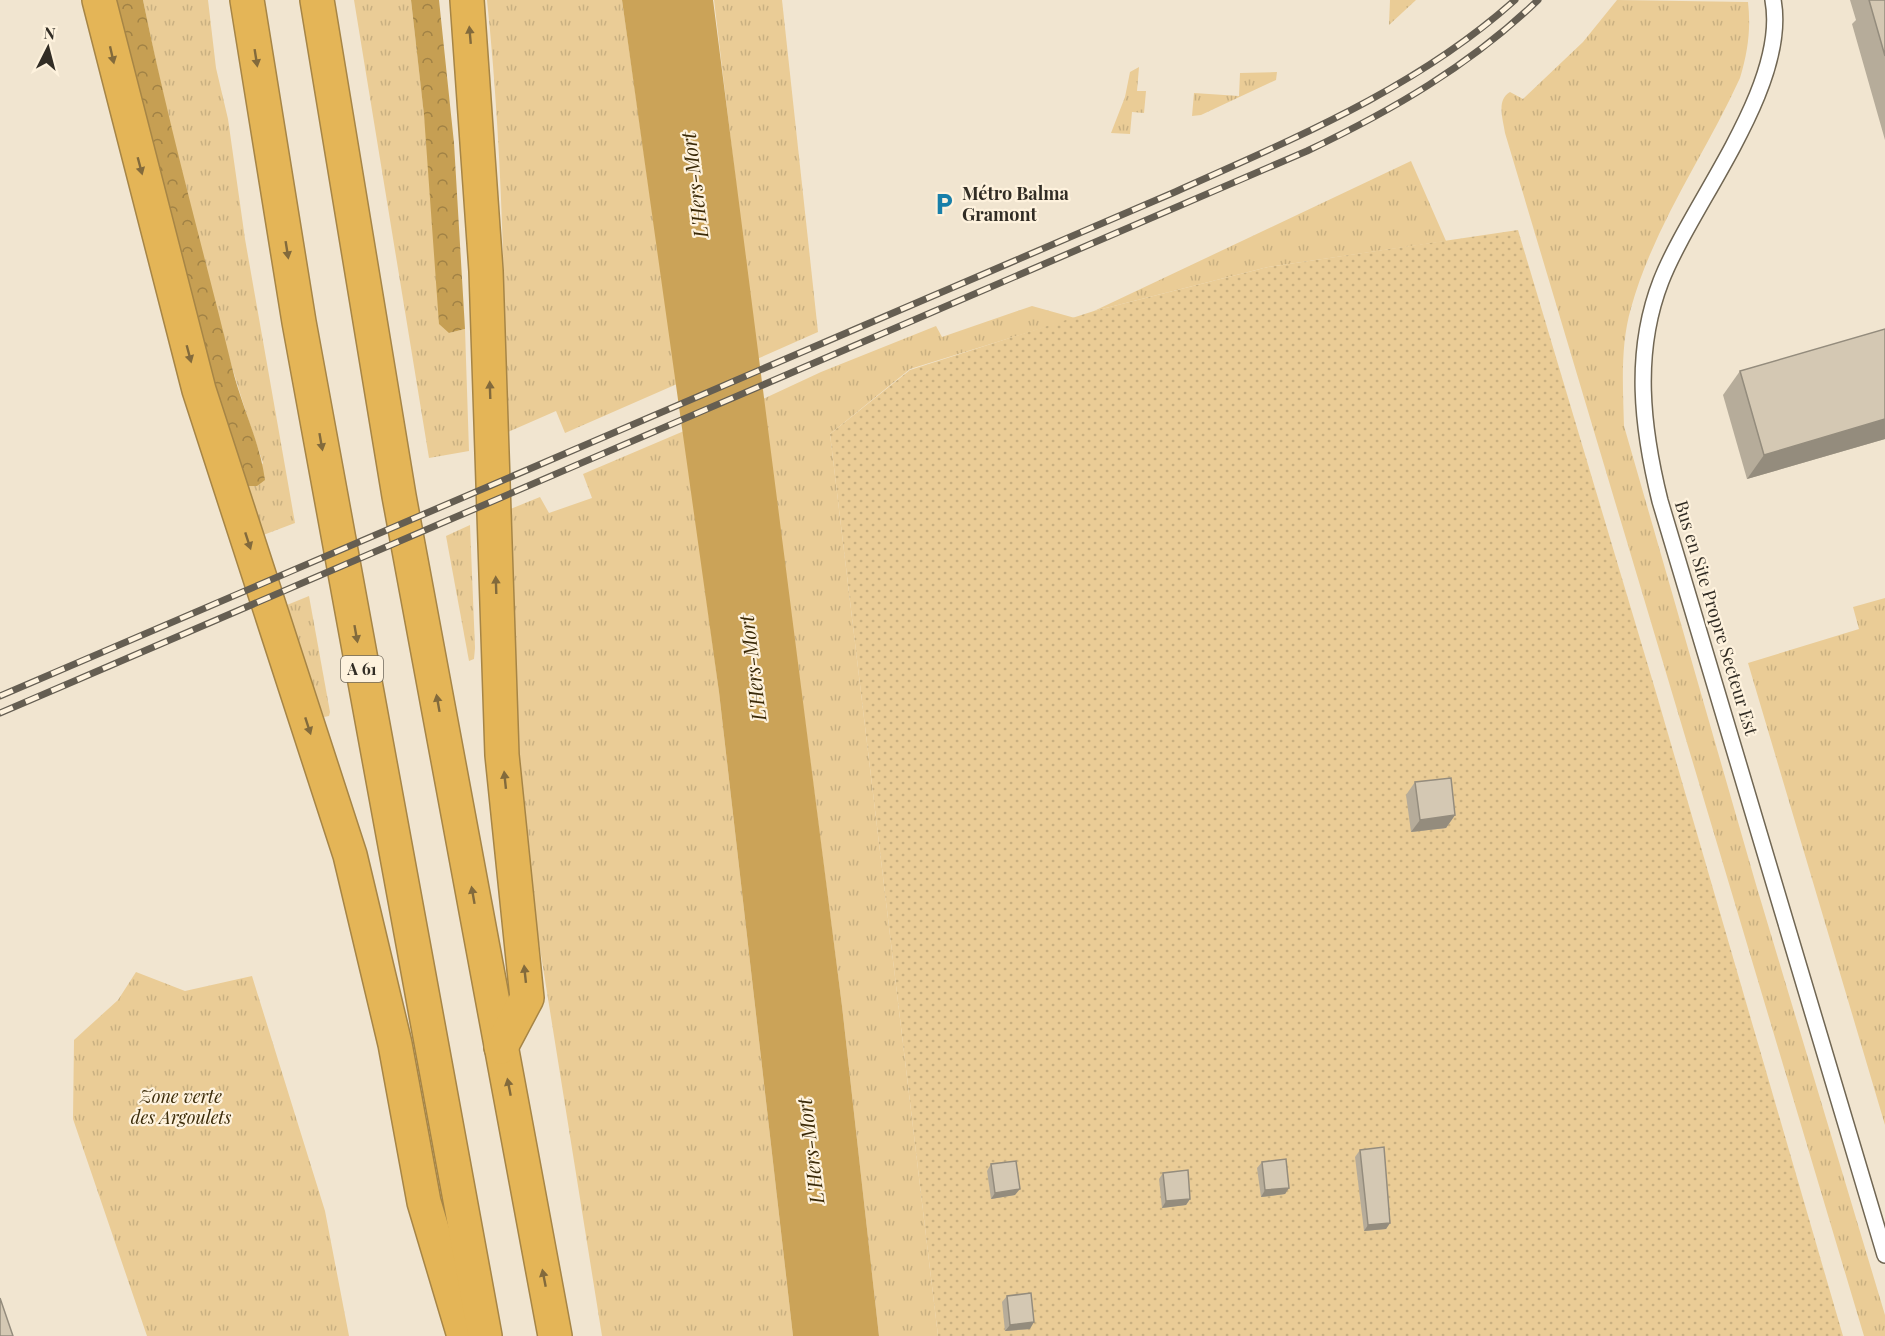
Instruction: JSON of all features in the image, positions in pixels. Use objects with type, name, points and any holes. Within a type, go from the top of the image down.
[{"type":"highway","points":[[99,0],[125,109],[199,390],[350,855],[395,1044],[424,1202],[464,1336]]},
{"type":"highway","name":"A 61","points":[[247,0],[303,345],[485,1336]]},
{"type":"highway","points":[[317,0],[399,496],[555,1336]]},
{"type":"highway","points":[[467,0],[486,271],[502,755],[527,998],[501,1047]]},
{"type":"lane","name":"Bus en Site Propre Secteur Est","points":[[1773,0],[1773,33],[1757,97],[1661,281],[1650,319],[1645,349],[1643,406],[1660,501],[1885,1255]]},
{"type":"green space","points":[[116,0],[143,0],[174,138],[232,367],[263,466],[265,480],[257,486],[244,486],[189,300],[122,34]]},
{"type":"green space","points":[[143,0],[208,0],[216,68],[228,119],[245,239],[295,523],[258,537],[244,486],[263,463],[211,291],[168,117]]},
{"type":"green space","points":[[354,0],[411,0],[449,333],[465,329],[469,451],[429,458]]},
{"type":"green space","points":[[411,0],[439,0],[454,143],[465,329],[449,333],[439,324],[424,115]]},
{"type":"green space","points":[[487,0],[622,0],[677,384],[565,433],[556,411],[506,433],[502,216]]},
{"type":"green space","points":[[714,0],[782,0],[818,332],[757,359]]},
{"type":"green space","points":[[1390,0],[1416,0],[1389,25]]},
{"type":"green space","points":[[1617,0],[1748,2],[1748,40],[1740,78],[1666,219],[1641,277],[1631,308],[1624,352],[1624,426],[1757,888],[1885,1315],[1885,1336],[1864,1336],[1505,133],[1502,105],[1506,95],[1510,92],[1523,99],[1583,42]]},
{"type":"green space","points":[[1139,67],[1137,91],[1146,91],[1144,113],[1132,112],[1130,134],[1111,133],[1125,97],[1130,72]]},
{"type":"green space","points":[[1277,72],[1276,80],[1201,115],[1192,116],[1194,93],[1239,96],[1240,73]]},
{"type":"green space","points":[[1411,161],[1446,241],[1268,267],[1094,311]]},
{"type":"green space","points":[[1518,230],[1655,689],[1843,1336],[938,1336],[830,434],[910,370],[1094,311],[1268,267]]},
{"type":"green space","points":[[1032,306],[1075,318],[910,369],[830,434],[938,1336],[879,1336],[842,1006],[763,399],[821,372],[936,326],[942,337]]},
{"type":"green space","points":[[684,431],[719,692],[793,1336],[602,1336],[530,886],[517,733],[508,510],[540,497],[549,513],[592,498],[583,474]]},
{"type":"green space","points":[[470,525],[475,648],[474,659],[469,661],[446,536]]},
{"type":"green space","points":[[309,596],[330,712],[329,716],[324,717],[282,607]]},
{"type":"green space","points":[[1885,598],[1885,1125],[1748,663],[1859,629],[1853,607]]},
{"type":"green space","name":"Zone verte des Argoulets","points":[[136,972],[185,991],[252,976],[325,1211],[349,1336],[147,1336],[73,1119],[74,1040],[118,1000]]},
{"type":"water","name":"L'Hers-Mort","points":[[622,0],[713,0],[842,1006],[879,1336],[793,1336],[719,692]]},
{"type":"building","points":[[1869,0],[1885,0],[1885,56]]},
{"type":"building","points":[[1885,329],[1885,419],[1764,455],[1740,371]]},
{"type":"building","points":[[1451,778],[1455,815],[1420,820],[1415,782]]},
{"type":"building","points":[[1384,1147],[1390,1223],[1368,1225],[1360,1150]]},
{"type":"building","points":[[1286,1159],[1289,1188],[1265,1190],[1262,1162]]},
{"type":"building","points":[[1016,1161],[1020,1189],[995,1193],[991,1164]]},
{"type":"building","points":[[1188,1170],[1190,1199],[1166,1201],[1163,1173]]},
{"type":"building","points":[[1031,1293],[1034,1322],[1010,1325],[1007,1296]]},
{"type":"building","points":[[0,1298],[13,1336],[0,1336]]},
{"type":"railway","points":[[0,696],[1260,154],[1350,111],[1393,87],[1436,61],[1515,0]]},
{"type":"railway","points":[[0,713],[1307,151],[1369,120],[1429,85],[1458,66],[1512,24],[1538,0]]},
{"type":"place","name":"Métro Balma Gramont","points":[[944,204]]}]
